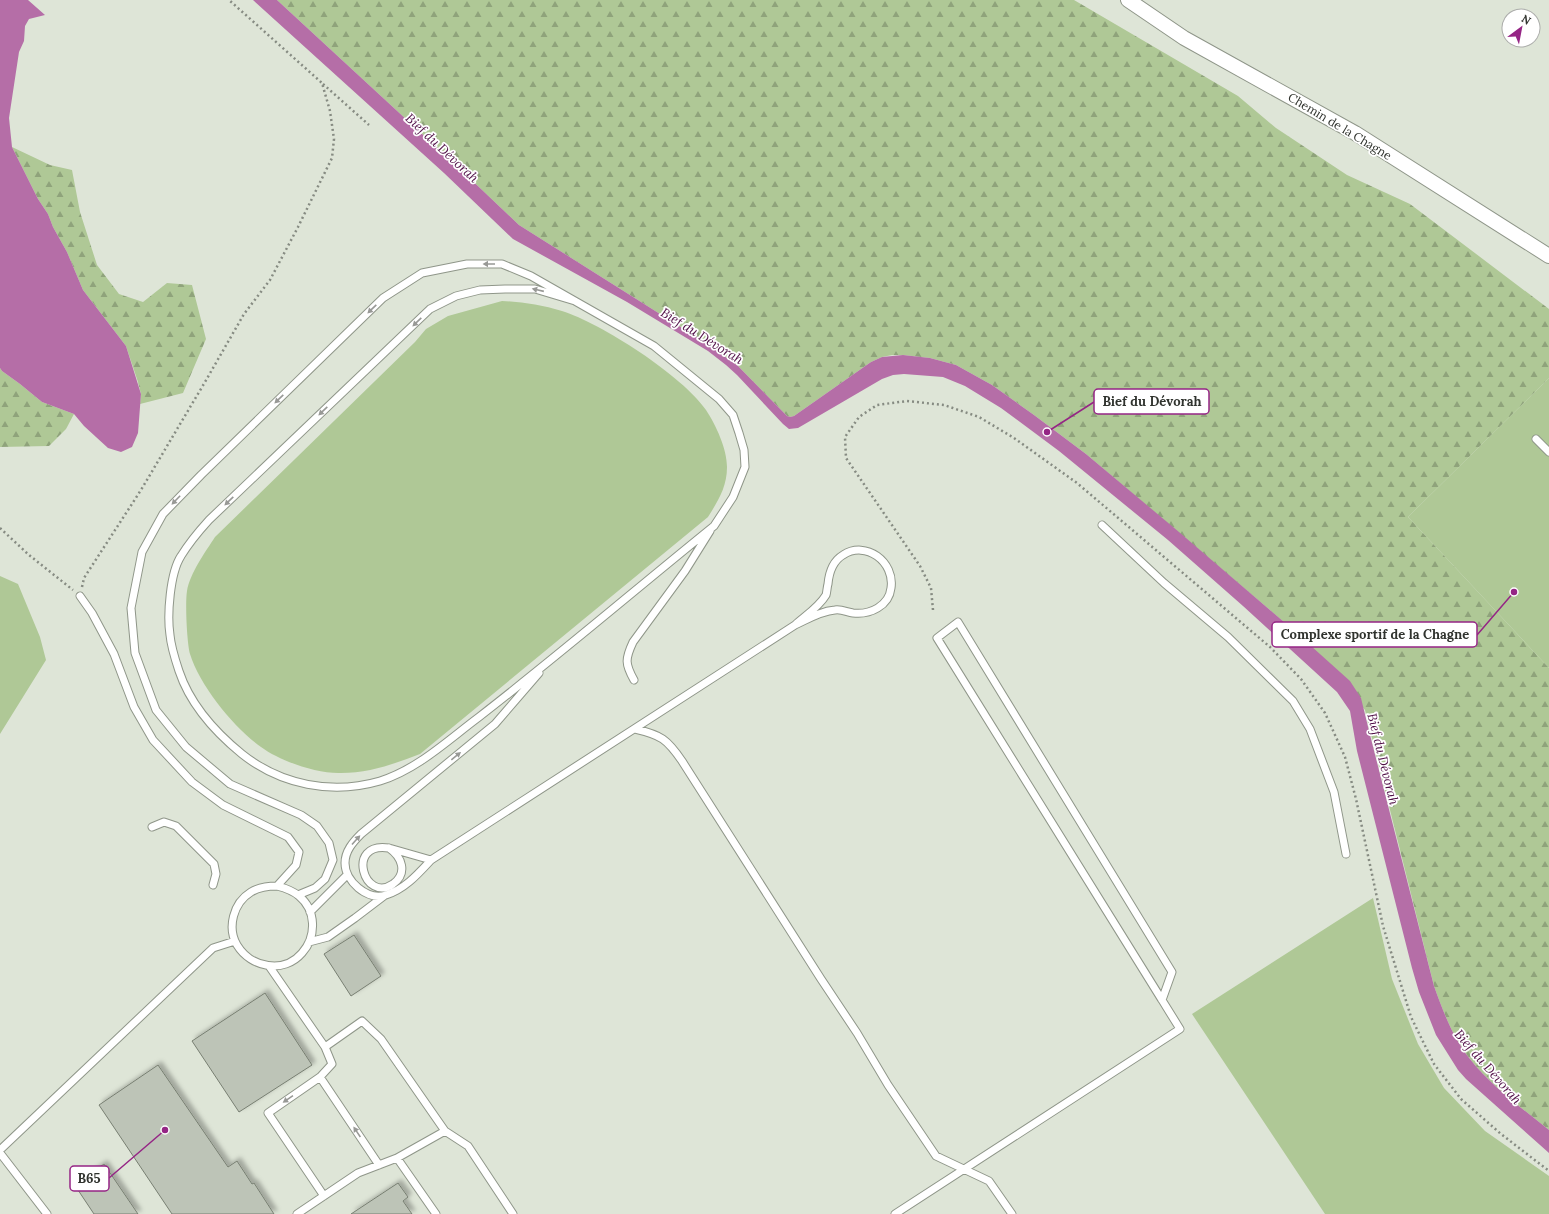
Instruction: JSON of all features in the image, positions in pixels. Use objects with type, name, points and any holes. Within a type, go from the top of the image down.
[{"type":"street","name":"Chemin de la Chagne","points":[[1128,0],[1184,38],[1355,133],[1549,256]]},
{"type":"lane","points":[[298,895],[315,888],[325,879],[333,860],[329,843],[317,826],[301,815],[230,784],[186,747],[156,710],[135,653],[132,623],[131,608],[142,552],[163,514],[201,475],[383,298],[422,273],[467,264],[502,264],[531,276],[654,346],[719,399],[733,415],[744,450],[745,467],[733,497],[685,571],[633,642],[627,655],[628,669],[634,680]]},
{"type":"lane","points":[[575,302],[535,289],[480,290],[456,296],[430,309],[215,515],[194,537],[179,558],[172,582],[169,634],[181,679],[196,705],[212,726],[231,745],[250,760],[278,776],[329,788],[354,786],[382,780],[405,770],[424,758],[501,700],[714,526]]},
{"type":"lane","points":[[1536,439],[1549,452]]},
{"type":"lane","points":[[1102,525],[1164,583],[1228,637],[1293,701],[1310,729],[1334,792],[1346,854]]},
{"type":"lane","points":[[309,942],[328,937],[384,896],[400,890],[432,860],[795,625],[819,604],[826,594],[828,578],[833,566],[843,555],[856,550],[868,551],[878,556],[886,564],[891,576],[892,587],[889,596],[881,606],[867,613],[853,613],[837,610],[825,612],[795,625]]},
{"type":"lane","points":[[80,596],[92,613],[114,654],[134,707],[153,740],[192,782],[224,805],[288,837],[299,852],[296,866],[277,886]]},
{"type":"lane","points":[[895,1214],[1180,1029],[937,638],[958,622],[1172,972],[1162,1000]]},
{"type":"lane","points":[[384,896],[370,894],[357,887],[347,875],[345,862],[349,847],[361,834],[495,724],[552,658]]},
{"type":"lane","points":[[635,729],[659,736],[671,746],[936,1156],[989,1181],[1012,1214]]},
{"type":"lane","points":[[152,827],[164,822],[176,826],[214,864],[216,874],[213,885]]},
{"type":"lane","points":[[389,848],[396,853],[400,859],[402,872],[393,884],[387,887],[373,885],[365,878],[362,868],[363,860],[369,852],[375,848],[389,848],[432,860]]},
{"type":"lane","points":[[310,912],[347,875]]},
{"type":"lane","points":[[263,886],[277,886],[288,889],[298,895],[306,903],[312,922],[312,932],[309,942],[302,953],[293,961],[281,965],[269,966],[259,964],[241,951],[235,941],[232,928],[234,914],[240,901],[250,892],[263,886]]},
{"type":"lane","points":[[47,1214],[0,1151],[213,948],[235,941]]},
{"type":"lane","points":[[269,966],[325,1047],[332,1064],[320,1077],[268,1113],[324,1196]]},
{"type":"lane","points":[[325,1047],[362,1021],[381,1039],[445,1131],[468,1146],[513,1214]]},
{"type":"lane","points":[[320,1077],[379,1165]]},
{"type":"lane","points":[[297,1214],[358,1173],[397,1158],[445,1131]]},
{"type":"lane","points":[[397,1158],[436,1214]]},
{"type":"path","points":[[229,0],[369,125]]},
{"type":"path","points":[[0,528],[29,555],[80,596],[84,578],[141,490],[244,314],[270,280],[332,158],[334,139],[330,111],[322,83]]},
{"type":"path","points":[[933,610],[931,588],[920,566],[846,458],[845,437],[859,417],[877,405],[908,401],[944,405],[979,417],[1014,438],[1083,488],[1270,647],[1301,679],[1325,713],[1345,757],[1356,799],[1383,926],[1412,1018],[1434,1064],[1461,1099],[1501,1134],[1549,1171]]},
{"type":"green space","points":[[277,0],[1074,0],[1238,96],[1276,128],[1347,175],[1410,204],[1549,309],[1549,378],[1408,517],[1549,668],[1549,1130],[1488,1079],[1470,1059],[1458,1042],[1445,1015],[1434,986],[1365,710],[1291,628],[1086,454],[992,385],[956,365],[930,358],[903,355],[882,357],[871,362],[794,416],[787,416],[738,366],[706,343],[519,225]]},
{"type":"green space","points":[[12,147],[50,165],[72,170],[80,212],[97,265],[119,294],[143,302],[167,283],[192,285],[206,339],[183,393],[140,404],[141,394],[126,346],[83,290],[67,252]]},
{"type":"green space","points":[[502,301],[547,307],[578,317],[640,352],[679,382],[695,396],[706,410],[717,430],[727,460],[727,474],[724,487],[708,517],[420,754],[371,770],[351,773],[331,773],[310,769],[288,762],[261,747],[229,718],[210,692],[195,666],[190,654],[187,632],[187,591],[191,577],[215,537],[415,342],[426,329],[448,316]]},
{"type":"green space","points":[[0,368],[42,402],[74,414],[66,429],[49,446],[0,447]]},
{"type":"green space","points":[[1549,378],[1549,668],[1408,517]]},
{"type":"green space","points":[[0,576],[18,584],[40,637],[46,660],[0,734]]},
{"type":"green space","points":[[1373,898],[1392,979],[1418,1044],[1444,1088],[1485,1131],[1549,1176],[1549,1214],[1325,1214],[1192,1014]]},
{"type":"shaded area","points":[[0,0],[28,0],[45,15],[29,19],[25,26],[24,41],[19,52],[9,118],[12,147],[67,252],[83,290],[126,346],[141,394],[138,433],[132,447],[121,452],[108,448],[84,426],[74,414],[42,402],[0,368]]},
{"type":"shaded area","points":[[253,0],[277,0],[519,225],[706,343],[738,366],[787,416],[794,416],[871,362],[882,357],[903,355],[930,358],[956,365],[992,385],[1086,454],[1291,628],[1350,681],[1361,698],[1434,986],[1445,1015],[1458,1042],[1470,1059],[1488,1079],[1549,1130],[1549,1153],[1466,1079],[1458,1070],[1436,1035],[1419,992],[1412,968],[1357,751],[1350,711],[1337,692],[1243,606],[1168,540],[1059,451],[1001,408],[965,386],[943,377],[904,374],[893,375],[882,379],[798,428],[789,429],[737,375],[708,351],[627,302],[513,239],[444,173]]},
{"type":"building","points":[[354,935],[381,976],[351,996],[324,954]]},
{"type":"building","points":[[265,993],[312,1065],[239,1112],[192,1041]]},
{"type":"building","points":[[158,1065],[228,1167],[237,1161],[252,1184],[254,1183],[274,1214],[172,1214],[99,1105]]},
{"type":"building","points":[[104,1164],[138,1214],[94,1214],[74,1184]]},
{"type":"building","points":[[398,1183],[408,1197],[403,1201],[412,1214],[351,1214]]},
{"type":"place","name":"Bief du Dévorah","points":[[1047,432]]},
{"type":"place","name":"Complexe sportif de la Chagne","points":[[1514,592]]},
{"type":"place","name":"B65","points":[[165,1130]]}]
